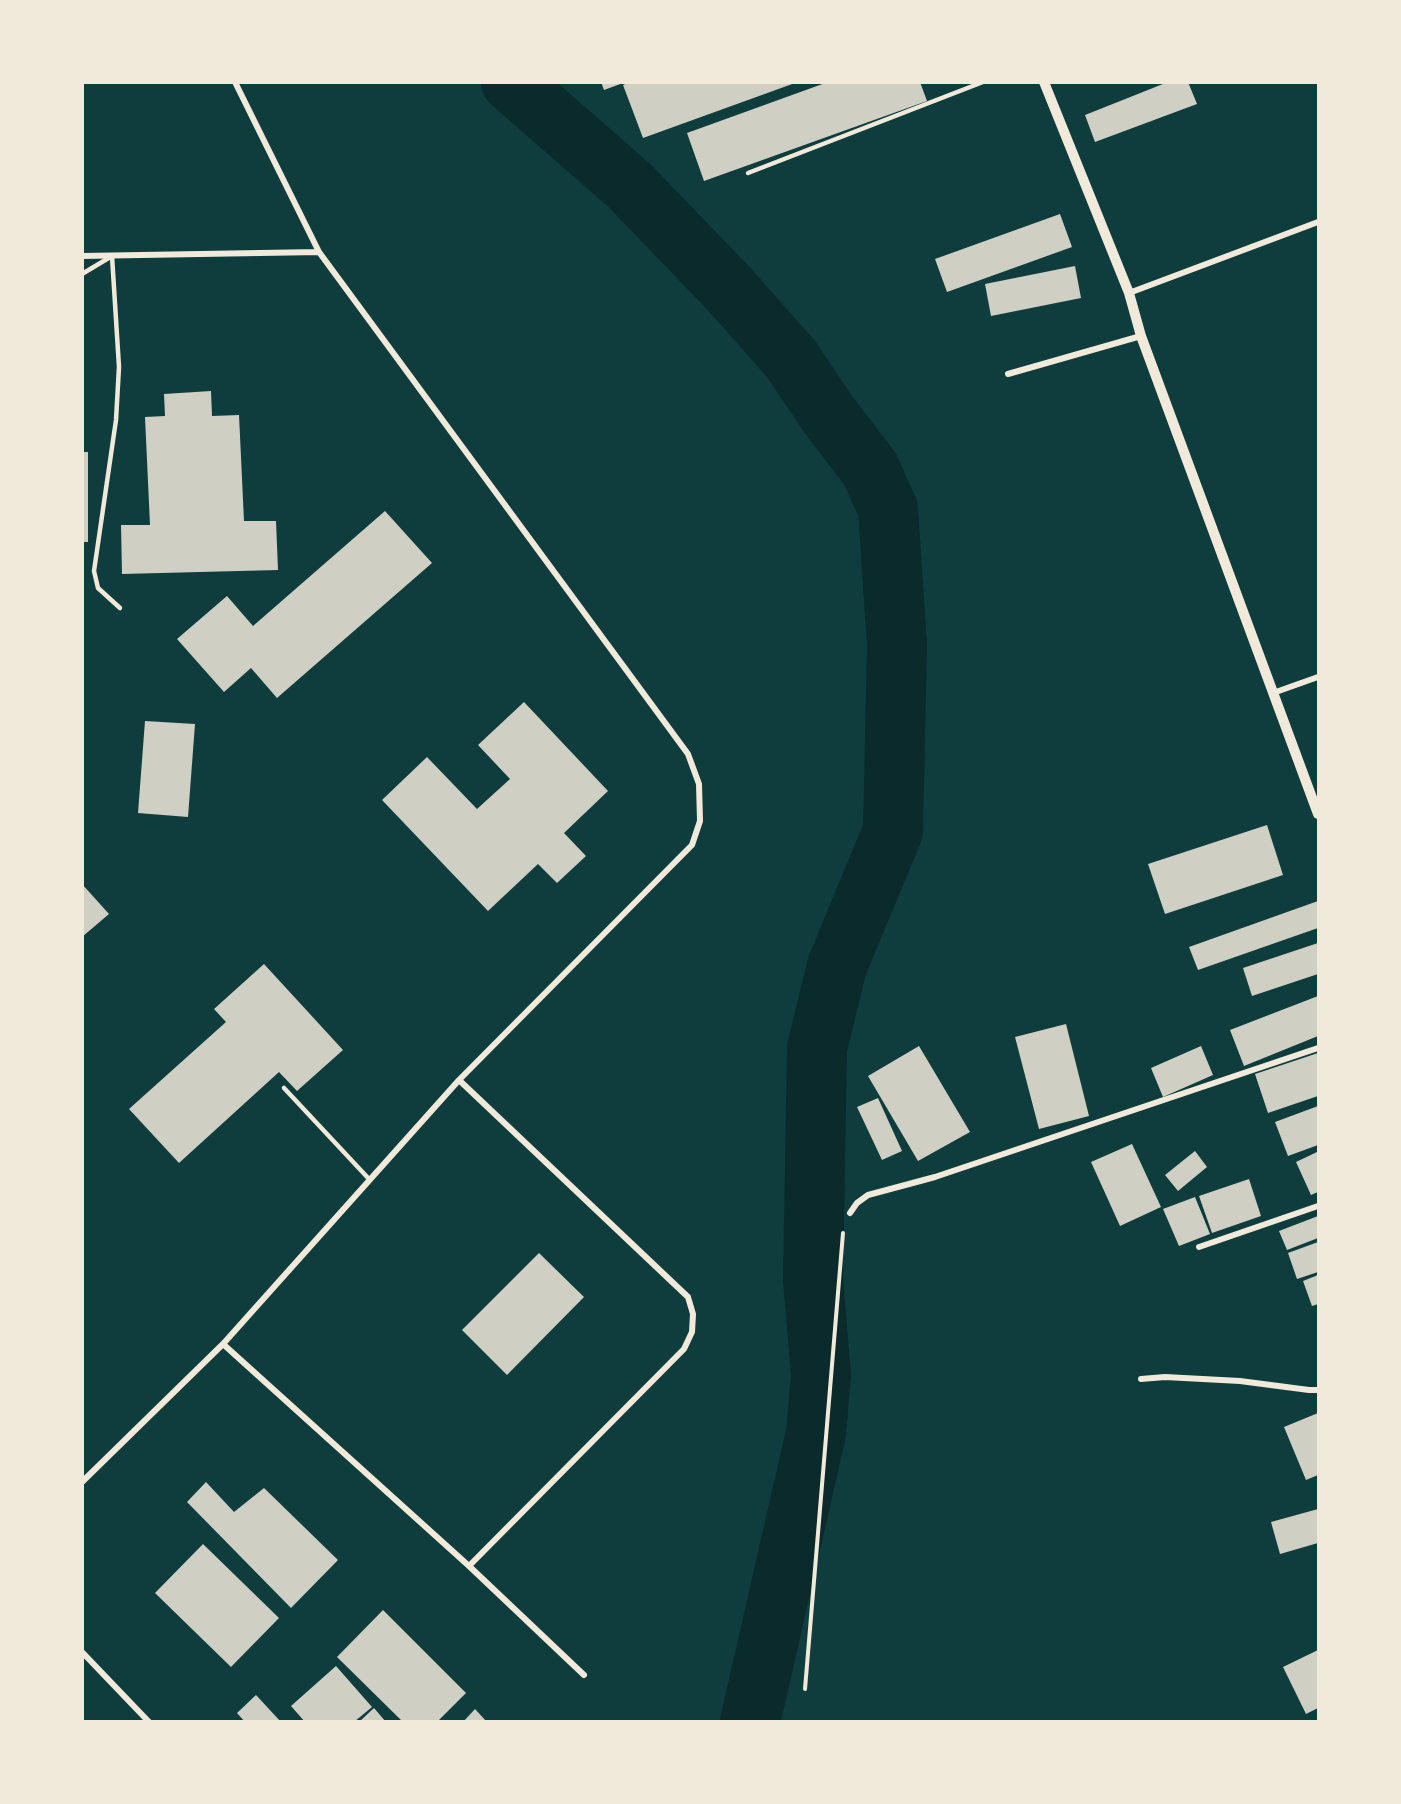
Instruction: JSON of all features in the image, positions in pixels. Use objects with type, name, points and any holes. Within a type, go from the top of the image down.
[{"type":"street","points":[[82,1482],[223,1344],[459,1080],[692,845],[700,821],[699,784],[688,754],[319,252],[235,82]]},
{"type":"street","points":[[1044,82],[1129,293],[1141,336],[1318,814]]},
{"type":"street","points":[[1129,293],[1318,222]]},
{"type":"street","points":[[82,256],[319,252]]},
{"type":"street","points":[[1008,374],[1141,336]]},
{"type":"street","points":[[1272,693],[1318,677]]},
{"type":"street","points":[[850,1214],[868,1195],[935,1177],[1318,1048]]},
{"type":"street","points":[[459,1080],[688,1297],[693,1314],[692,1332],[684,1350],[470,1566]]},
{"type":"street","points":[[1199,1247],[1318,1206]]},
{"type":"street","points":[[223,1344],[470,1566],[584,1675]]},
{"type":"street","points":[[1141,1379],[1165,1377],[1240,1381],[1318,1390]]},
{"type":"street","points":[[82,1652],[149,1722]]},
{"type":"lane","points":[[748,173],[983,82]]},
{"type":"lane","points":[[82,274],[112,256],[119,367],[116,420],[111,468],[94,571],[98,588],[120,608]]},
{"type":"lane","points":[[284,1088],[369,1179]]},
{"type":"path","points":[[805,1689],[841,1247],[844,1229],[850,1214]]},
{"type":"building","points":[[601,82],[623,82],[623,83],[604,90]]},
{"type":"building","points":[[629,82],[795,83],[643,138],[623,85]]},
{"type":"building","points":[[828,82],[920,82],[927,101],[704,181],[687,133]]},
{"type":"building","points":[[1168,82],[1188,82],[1197,104],[1095,142],[1085,115]]},
{"type":"building","points":[[1060,214],[1072,247],[947,292],[935,259]]},
{"type":"building","points":[[1075,266],[1081,298],[991,316],[985,284]]},
{"type":"building","points":[[211,391],[212,416],[239,415],[244,521],[276,521],[278,570],[122,574],[121,525],[150,525],[145,417],[165,416],[164,394]]},
{"type":"building","points":[[82,452],[88,452],[88,542],[82,542]]},
{"type":"building","points":[[385,511],[432,563],[277,698],[251,668],[224,692],[177,639],[227,596],[253,626]]},
{"type":"building","points":[[524,702],[608,791],[564,833],[586,856],[557,883],[538,864],[488,911],[382,800],[427,757],[477,809],[510,779],[478,745]]},
{"type":"building","points":[[145,721],[195,724],[188,817],[138,813]]},
{"type":"building","points":[[1267,825],[1283,875],[1165,914],[1148,864]]},
{"type":"building","points":[[82,884],[109,914],[82,937]]},
{"type":"building","points":[[1318,901],[1318,928],[1198,970],[1189,947]]},
{"type":"building","points":[[1318,943],[1318,974],[1252,996],[1243,968]]},
{"type":"building","points":[[264,964],[343,1050],[297,1091],[279,1072],[179,1163],[129,1109],[226,1022],[214,1009]]},
{"type":"building","points":[[1318,996],[1318,1036],[1244,1066],[1230,1030]]},
{"type":"building","points":[[1066,1024],[1089,1116],[1039,1129],[1015,1037]]},
{"type":"building","points":[[919,1046],[970,1132],[918,1161],[868,1076]]},
{"type":"building","points":[[1201,1046],[1213,1075],[1163,1097],[1151,1068]]},
{"type":"building","points":[[1318,1053],[1318,1096],[1268,1113],[1255,1074]]},
{"type":"building","points":[[878,1098],[902,1151],[882,1160],[857,1107]]},
{"type":"building","points":[[1318,1106],[1318,1145],[1288,1156],[1275,1122]]},
{"type":"building","points":[[1132,1144],[1161,1207],[1120,1226],[1091,1162]]},
{"type":"building","points":[[1195,1151],[1207,1167],[1178,1191],[1165,1175]]},
{"type":"building","points":[[1317,1152],[1318,1192],[1311,1195],[1296,1162]]},
{"type":"building","points":[[1249,1179],[1261,1216],[1212,1233],[1199,1196]]},
{"type":"building","points":[[1195,1197],[1210,1234],[1179,1246],[1163,1209]]},
{"type":"building","points":[[1318,1216],[1318,1238],[1287,1250],[1279,1231]]},
{"type":"building","points":[[1318,1242],[1318,1272],[1297,1279],[1288,1253]]},
{"type":"building","points":[[539,1253],[584,1297],[507,1375],[462,1330]]},
{"type":"building","points":[[1318,1275],[1318,1304],[1312,1306],[1303,1281]]},
{"type":"building","points":[[1318,1413],[1318,1475],[1306,1480],[1284,1427]]},
{"type":"building","points":[[206,1482],[234,1512],[264,1488],[338,1560],[291,1608],[187,1502]]},
{"type":"building","points":[[1318,1509],[1318,1543],[1280,1554],[1271,1522]]},
{"type":"building","points":[[203,1544],[279,1618],[231,1667],[155,1593]]},
{"type":"building","points":[[383,1610],[466,1693],[437,1722],[403,1722],[337,1657]]},
{"type":"building","points":[[1318,1650],[1318,1708],[1306,1714],[1283,1667]]},
{"type":"building","points":[[336,1666],[372,1707],[354,1722],[305,1722],[291,1706]]},
{"type":"building","points":[[256,1695],[281,1722],[245,1722],[237,1713]]},
{"type":"building","points":[[374,1708],[386,1722],[359,1722]]},
{"type":"building","points":[[475,1709],[487,1722],[463,1722]]},
{"type":"waterway","points":[[511,82],[630,186],[730,290],[791,359],[828,414],[870,469],[888,509],[897,645],[893,831],[837,966],[817,1048],[813,1279],[821,1375],[816,1433],[750,1722]]}]
